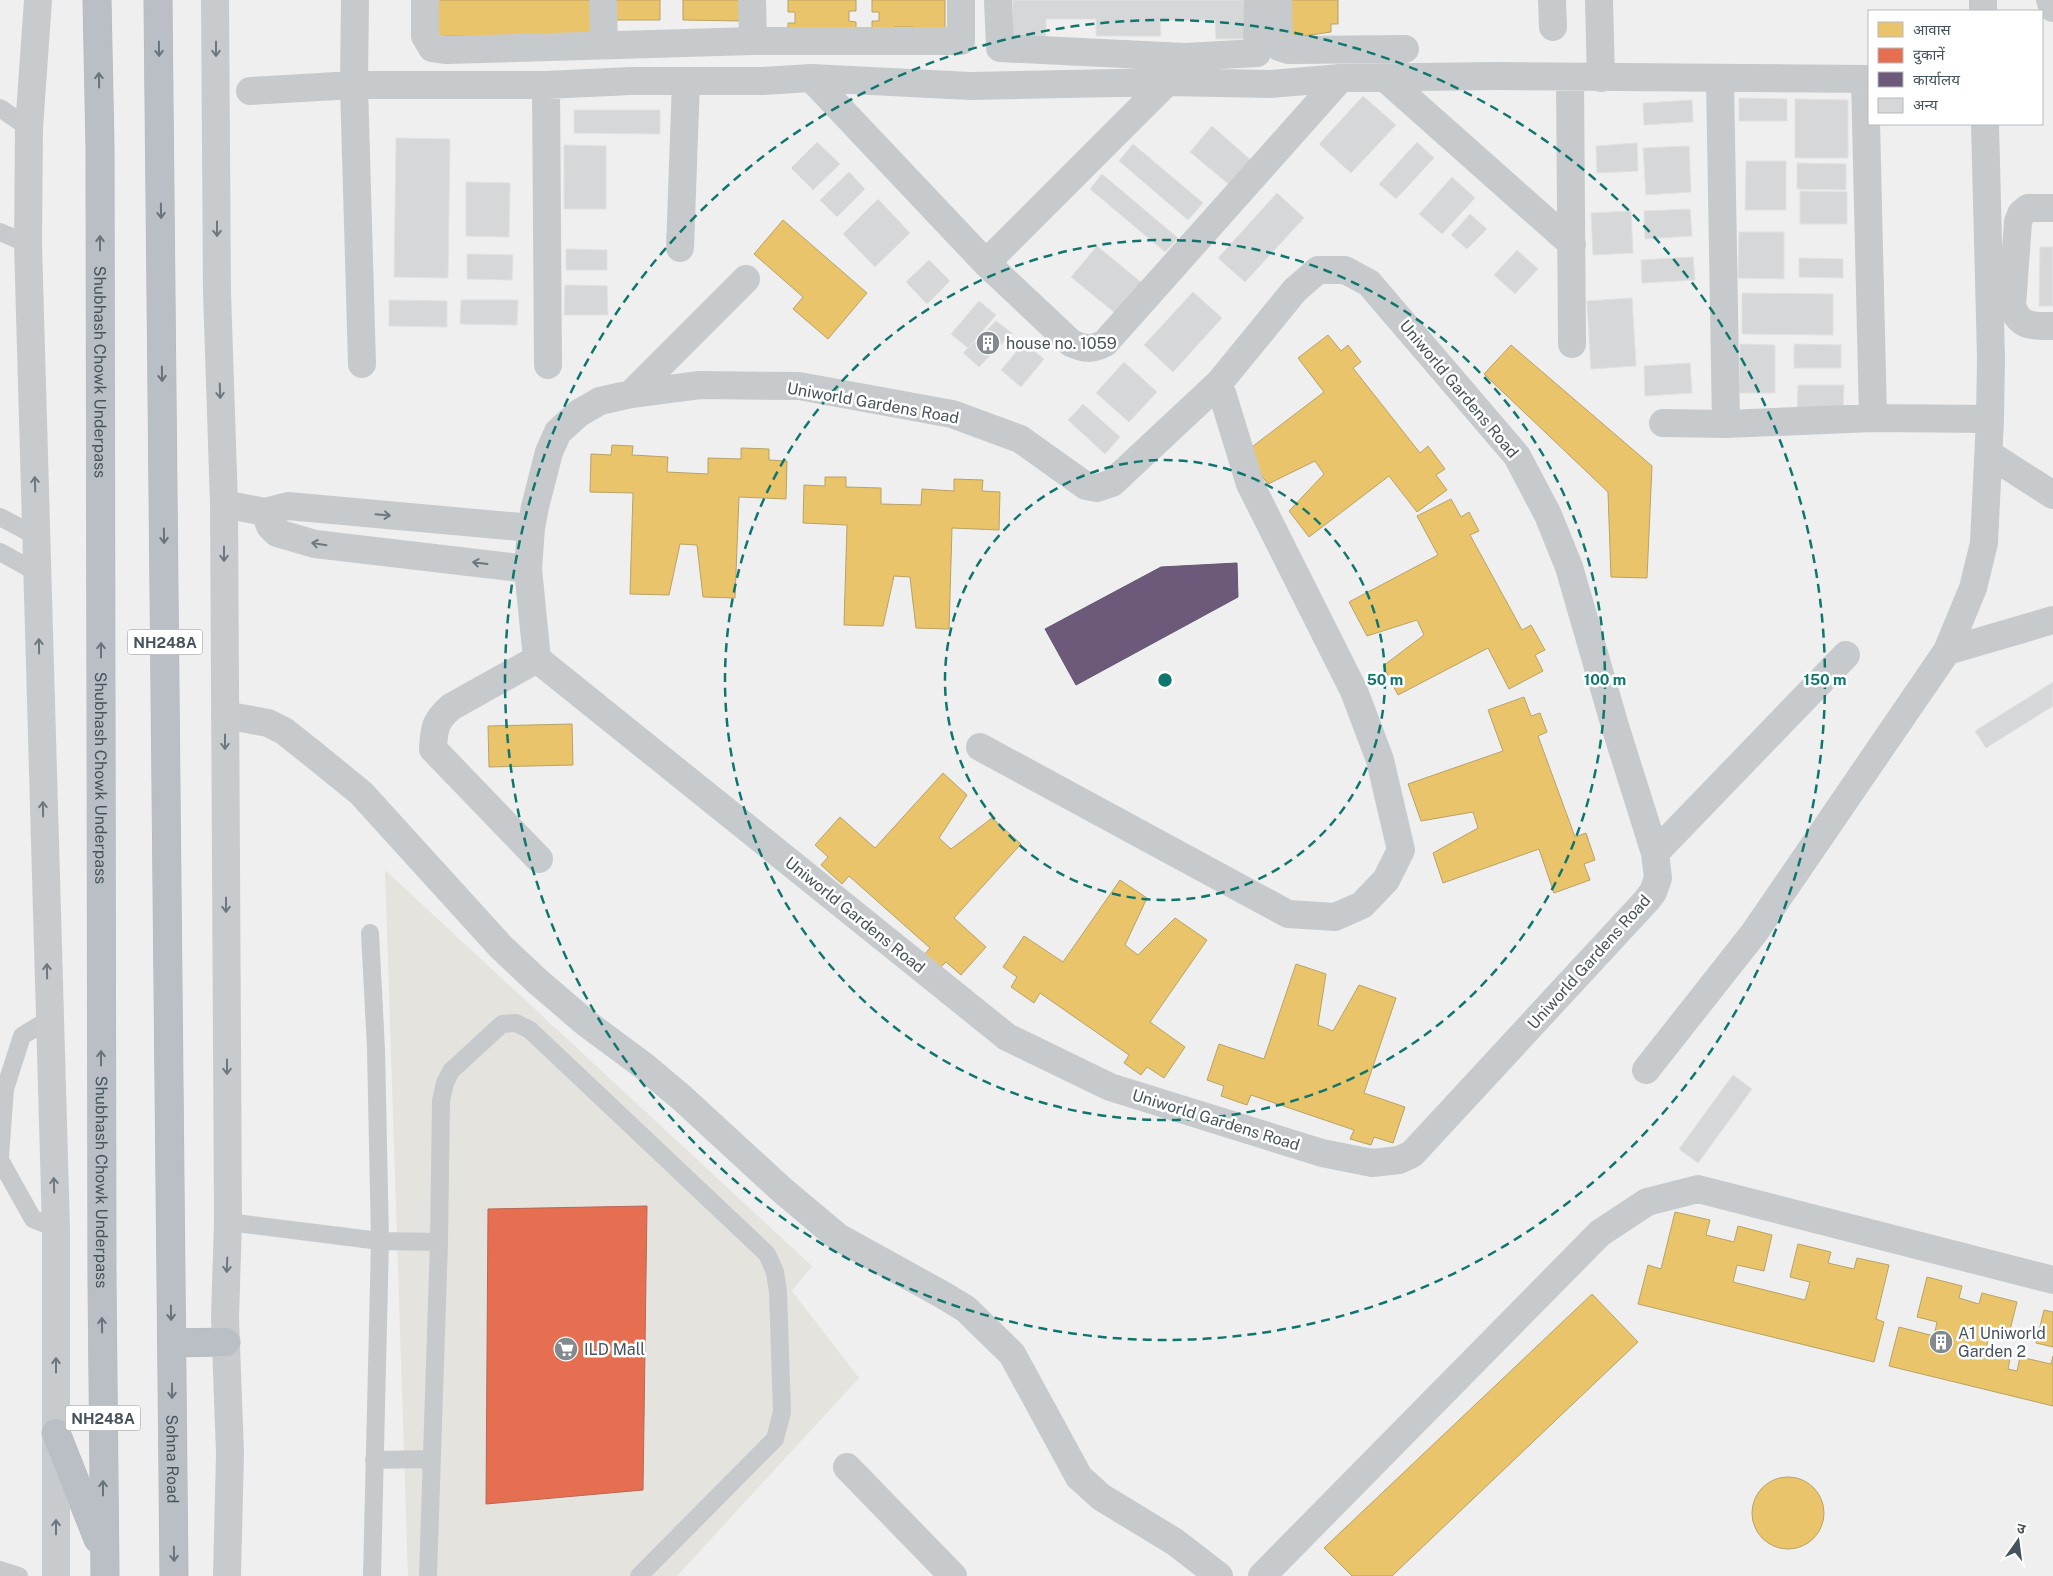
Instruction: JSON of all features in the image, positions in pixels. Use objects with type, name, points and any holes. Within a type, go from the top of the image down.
[{"type":"highway","name":"Shubhash Chowk Underpass","points":[[97,0],[100,176],[104,1565]]},
{"type":"highway","name":"NH248A","points":[[158,0],[172,1343]]},
{"type":"highway","points":[[172,1343],[226,1342]]},
{"type":"highway","name":"Sohna Road","points":[[172,1343],[174,1576]]},
{"type":"highway","points":[[56,1434],[104,1565]]},
{"type":"main road","points":[[38,0],[28,128],[28,244],[38,573],[48,1020],[56,1228],[56,1576]]},
{"type":"main road","points":[[215,0],[217,292],[224,504],[228,1222],[225,1318],[230,1453],[227,1576]]},
{"type":"street","points":[[355,0],[354,85],[362,364]]},
{"type":"street","points":[[425,0],[425,36],[432,48],[447,50],[752,41],[960,41],[961,0]]},
{"type":"street","points":[[603,0],[604,45]]},
{"type":"street","points":[[752,0],[752,41]]},
{"type":"street","points":[[998,0],[1000,48],[1185,57],[1257,53],[1258,0]]},
{"type":"street","points":[[1278,0],[1279,47],[1288,50],[1405,49]]},
{"type":"street","points":[[1552,0],[1553,27]]},
{"type":"street","points":[[1599,0],[1601,78]]},
{"type":"street","points":[[2050,0],[2053,8]]},
{"type":"street","points":[[250,91],[354,85],[546,85],[630,81],[763,81],[811,78],[970,86],[1167,82],[1270,84],[1342,78],[1496,76],[1867,79],[1873,418]]},
{"type":"street","points":[[1570,77],[1572,344]]},
{"type":"street","points":[[811,78],[986,263],[1070,343],[1083,349],[1095,349],[1105,343],[1342,78]]},
{"type":"street","points":[[1385,78],[1572,244]]},
{"type":"street","points":[[1720,78],[1726,424]]},
{"type":"street","points":[[680,248],[686,81]]},
{"type":"street","points":[[986,263],[1167,82]]},
{"type":"street","points":[[546,85],[548,364]]},
{"type":"street","points":[[1646,1070],[1754,933],[1947,651],[1973,588],[1984,543],[1990,420],[1991,358],[1985,125]]},
{"type":"street","points":[[2053,208],[2028,208],[2018,222],[2012,306],[2016,317],[2022,323],[2037,326],[2053,326]]},
{"type":"street","name":"Uniworld Gardens Road","points":[[1318,270],[1345,270],[1369,283],[1517,456],[1548,515],[1569,567],[1615,726],[1655,853],[1658,878],[1653,892],[1412,1154],[1399,1160],[1372,1163],[1322,1153],[1110,1087],[1007,1037],[537,660],[528,569],[531,528],[549,452],[558,432],[579,413],[600,401],[631,394],[700,386],[799,386],[952,414],[1020,439],[1076,480],[1086,486],[1097,488],[1112,483],[1219,382],[1296,290],[1318,270]]},
{"type":"street","points":[[631,394],[746,279]]},
{"type":"street","points":[[980,747],[1288,914],[1336,917],[1362,905],[1386,880],[1401,850],[1380,760],[1354,691],[1250,484],[1219,382]]},
{"type":"street","points":[[1663,423],[1726,424],[1873,418],[1990,420]]},
{"type":"street","points":[[1989,454],[2053,494]]},
{"type":"street","points":[[224,504],[265,512],[288,506],[531,528]]},
{"type":"street","points":[[265,512],[270,526],[277,533],[315,544],[528,569]]},
{"type":"street","points":[[1947,651],[2053,620]]},
{"type":"street","points":[[1655,853],[1846,655]]},
{"type":"street","points":[[537,660],[450,707],[439,718],[434,732],[433,749],[539,858]]},
{"type":"street","points":[[225,716],[268,723],[284,731],[361,793],[501,947],[537,981],[682,1098],[782,1190],[838,1237],[966,1309],[1012,1354],[1079,1477],[1102,1497],[1175,1542],[1219,1576]]},
{"type":"street","points":[[1262,1576],[1600,1233],[1647,1202],[1698,1189],[2053,1280]]},
{"type":"street","points":[[847,1467],[953,1576]]},
{"type":"lane","points":[[0,108],[28,128]]},
{"type":"lane","points":[[0,232],[28,244]]},
{"type":"lane","points":[[0,517],[36,536]]},
{"type":"lane","points":[[0,552],[38,573]]},
{"type":"lane","points":[[370,932],[376,1049],[380,1241],[372,1576]]},
{"type":"lane","points":[[48,1020],[22,1036],[5,1089],[0,1159],[33,1219],[56,1228]]},
{"type":"lane","points":[[428,1576],[439,1242],[441,1102],[445,1083],[451,1071],[502,1024],[516,1023],[530,1030],[767,1254],[775,1272],[778,1292],[782,1412],[775,1439],[640,1576]]},
{"type":"lane","points":[[228,1222],[380,1241],[439,1242]]},
{"type":"lane","points":[[374,1460],[432,1459]]},
{"type":"lane","points":[[0,1570],[19,1576]]},
{"type":"shaded area","points":[[385,870],[812,1266],[792,1291],[859,1378],[677,1576],[408,1576]]},
{"type":"building: आवास","points":[[438,0],[592,0],[592,37],[438,36]]},
{"type":"building: आवास","points":[[614,0],[660,0],[660,20],[614,20]]},
{"type":"building: आवास","points":[[683,0],[743,0],[742,21],[683,20]]},
{"type":"building: आवास","points":[[788,0],[856,0],[856,11],[849,11],[849,21],[856,22],[856,38],[788,37],[788,23],[795,23],[795,12],[788,12]]},
{"type":"building: आवास","points":[[872,0],[945,0],[945,38],[913,38],[913,27],[895,27],[872,38],[872,21],[879,21],[879,12],[872,12]]},
{"type":"building: आवास","points":[[1290,0],[1338,0],[1338,24],[1331,24],[1331,32],[1290,38]]},
{"type":"building: आवास","points":[[783,220],[867,293],[828,339],[793,309],[803,297],[754,254]]},
{"type":"building: आवास","points":[[1328,335],[1341,351],[1348,345],[1361,362],[1353,368],[1420,453],[1428,446],[1445,469],[1436,475],[1447,490],[1417,512],[1389,476],[1309,537],[1289,511],[1324,474],[1315,461],[1268,484],[1244,453],[1324,392],[1298,358]]},
{"type":"building: आवास","points":[[1511,345],[1652,466],[1647,578],[1611,577],[1608,492],[1484,374]]},
{"type":"building: आवास","points":[[612,445],[633,446],[632,455],[668,457],[667,472],[708,474],[708,458],[741,459],[741,448],[769,449],[769,460],[787,461],[786,499],[739,497],[735,598],[703,597],[697,545],[680,544],[669,595],[630,594],[633,493],[590,492],[591,454],[611,455]]},
{"type":"building: आवास","points":[[825,477],[846,477],[846,487],[881,488],[881,504],[921,505],[922,489],[954,491],[954,479],[983,480],[982,491],[1000,492],[999,530],[952,528],[949,629],[916,628],[910,577],[894,576],[883,626],[844,625],[847,525],[803,523],[804,485],[825,486]]},
{"type":"building: आवास","points":[[1451,499],[1461,517],[1469,512],[1479,531],[1470,535],[1522,630],[1531,625],[1545,650],[1535,655],[1543,671],[1509,689],[1488,648],[1398,695],[1383,666],[1424,635],[1417,620],[1367,636],[1349,602],[1438,555],[1417,516]]},
{"type":"building: आवास","points":[[1524,697],[1531,716],[1540,713],[1547,732],[1538,736],[1575,837],[1586,833],[1595,860],[1584,864],[1590,880],[1554,893],[1539,849],[1443,883],[1433,853],[1478,828],[1473,812],[1421,821],[1408,784],[1503,751],[1488,710]]},
{"type":"building: आवास","points":[[572,724],[573,765],[489,767],[488,726]]},
{"type":"building: आवास","points":[[943,773],[967,795],[939,838],[951,849],[992,818],[1021,844],[954,918],[986,947],[961,975],[946,962],[939,969],[924,955],[930,948],[849,876],[842,884],[821,865],[828,857],[815,845],[840,817],[875,848]]},
{"type":"building: आवास","points":[[1120,880],[1147,898],[1125,945],[1138,955],[1175,918],[1207,940],[1150,1022],[1185,1047],[1164,1078],[1147,1067],[1141,1075],[1124,1063],[1129,1055],[1040,993],[1034,1003],[1011,987],[1017,977],[1003,967],[1024,936],[1063,962]]},
{"type":"building: आवास","points":[[1296,964],[1326,974],[1318,1025],[1333,1031],[1359,985],[1396,998],[1364,1093],[1405,1107],[1393,1143],[1374,1137],[1371,1145],[1350,1139],[1354,1130],[1251,1095],[1247,1105],[1221,1096],[1224,1086],[1207,1080],[1219,1044],[1264,1059]]},
{"type":"building: आवास","points":[[1675,1212],[1710,1220],[1706,1235],[1734,1242],[1738,1226],[1772,1235],[1764,1271],[1737,1265],[1733,1282],[1805,1300],[1810,1282],[1790,1277],[1798,1244],[1831,1252],[1828,1263],[1854,1269],[1857,1258],[1889,1265],[1876,1319],[1884,1322],[1874,1362],[1638,1304],[1648,1265],[1661,1269]]},
{"type":"building: आवास","name":"A1 Uniworld Garden 2","points":[[1927,1277],[1962,1286],[1959,1298],[1979,1304],[1982,1293],[2017,1302],[2009,1334],[1991,1329],[1986,1348],[2011,1354],[2008,1369],[2017,1371],[2020,1357],[2051,1364],[2053,1356],[2053,1406],[1889,1366],[1899,1327],[1934,1336],[1937,1322],[1917,1317]]},
{"type":"building: आवास","points":[[1592,1294],[1638,1342],[1392,1576],[1352,1576],[1324,1548]]},
{"type":"building: आवास","name":"A1 Uniworld Garden 2","points":[[2044,1310],[2053,1312],[2053,1347],[2036,1343]]},
{"type":"building: आवास","points":[[1795,1477],[1814,1487],[1822,1499],[1824,1513],[1822,1527],[1814,1539],[1802,1547],[1781,1549],[1762,1539],[1754,1527],[1752,1506],[1762,1487],[1774,1479]]},
{"type":"building: दुकानें","name":"ILD Mall","points":[[647,1206],[643,1490],[486,1504],[488,1209]]},
{"type":"building: कार्यालय","points":[[1237,563],[1238,597],[1076,685],[1045,629],[1161,567]]},
{"type":"building: अन्य","points":[[1013,0],[1247,0],[1247,39],[1216,39],[1215,20],[1160,20],[1161,36],[1096,36],[1096,19],[1046,19],[1046,36],[1012,36]]},
{"type":"building: अन्य","points":[[1363,96],[1396,125],[1351,173],[1319,144]]},
{"type":"building: अन्य","points":[[1739,98],[1787,99],[1787,121],[1739,121]]},
{"type":"building: अन्य","points":[[1795,99],[1848,100],[1848,158],[1795,158]]},
{"type":"building: अन्य","points":[[1692,100],[1693,122],[1644,125],[1643,103]]},
{"type":"building: अन्य","points":[[574,110],[660,110],[660,134],[574,133]]},
{"type":"building: अन्य","points":[[1212,126],[1253,162],[1232,187],[1190,152]]},
{"type":"building: अन्य","points":[[396,138],[450,139],[448,278],[394,277]]},
{"type":"building: अन्य","points":[[817,142],[840,164],[813,190],[791,168]]},
{"type":"building: अन्य","points":[[1417,142],[1434,158],[1396,199],[1379,184]]},
{"type":"building: अन्य","points":[[1637,143],[1638,171],[1597,173],[1596,146]]},
{"type":"building: अन्य","points":[[1133,144],[1203,203],[1188,220],[1119,161]]},
{"type":"building: अन्य","points":[[564,145],[606,146],[606,209],[564,209]]},
{"type":"building: अन्य","points":[[1689,146],[1691,192],[1646,195],[1643,148]]},
{"type":"building: अन्य","points":[[1746,161],[1786,161],[1786,210],[1745,210]]},
{"type":"building: अन्य","points":[[1797,163],[1846,164],[1846,190],[1797,189]]},
{"type":"building: अन्य","points":[[849,172],[865,189],[837,217],[820,200]]},
{"type":"building: अन्य","points":[[1102,174],[1178,238],[1165,252],[1090,189]]},
{"type":"building: अन्य","points":[[1452,177],[1475,198],[1442,234],[1419,214]]},
{"type":"building: अन्य","points":[[466,182],[510,183],[509,237],[466,236]]},
{"type":"building: अन्य","points":[[1800,191],[1847,192],[1847,224],[1800,224]]},
{"type":"building: अन्य","points":[[1277,193],[1304,218],[1245,282],[1218,258]]},
{"type":"building: अन्य","points":[[878,199],[910,233],[875,267],[843,234]]},
{"type":"building: अन्य","points":[[1690,209],[1692,236],[1645,239],[1644,211]]},
{"type":"building: अन्य","points":[[1631,211],[1633,253],[1593,255],[1591,213]]},
{"type":"building: अन्य","points":[[1470,214],[1487,229],[1467,249],[1451,235]]},
{"type":"building: अन्य","points":[[1739,232],[1784,232],[1784,279],[1738,278]]},
{"type":"building: अन्य","points":[[1097,246],[1142,283],[1115,313],[1071,277]]},
{"type":"building: अन्य","points":[[2040,247],[2053,247],[2053,306],[2039,306]]},
{"type":"building: अन्य","points":[[566,249],[607,250],[607,270],[566,270]]},
{"type":"building: अन्य","points":[[1517,250],[1538,269],[1515,294],[1494,275]]},
{"type":"building: अन्य","points":[[467,254],[513,255],[512,280],[467,279]]},
{"type":"building: अन्य","points":[[1693,257],[1695,280],[1642,283],[1641,260]]},
{"type":"building: अन्य","points":[[1799,258],[1843,259],[1843,278],[1799,277]]},
{"type":"building: अन्य","points":[[929,260],[950,281],[927,304],[906,282]]},
{"type":"building: अन्य","points":[[565,285],[607,286],[608,315],[564,315]]},
{"type":"building: अन्य","points":[[1193,292],[1222,318],[1173,372],[1144,345]]},
{"type":"building: अन्य","points":[[1742,293],[1833,294],[1833,335],[1742,334]]},
{"type":"building: अन्य","points":[[1632,298],[1636,366],[1591,369],[1587,301]]},
{"type":"building: अन्य","points":[[389,300],[447,301],[447,327],[389,326]]},
{"type":"building: अन्य","points":[[461,300],[518,300],[517,325],[460,324]]},
{"type":"building: अन्य","points":[[979,301],[996,315],[968,348],[951,334]]},
{"type":"building: अन्य","name":"house no. 1059","points":[[996,321],[1012,333],[979,367],[963,353]]},
{"type":"building: अन्य","points":[[1024,343],[1044,359],[1021,387],[1001,370]]},
{"type":"building: अन्य","points":[[1740,344],[1775,345],[1775,393],[1739,393]]},
{"type":"building: अन्य","points":[[1794,344],[1841,345],[1841,368],[1794,368]]},
{"type":"building: अन्य","points":[[1124,362],[1157,392],[1129,422],[1096,393]]},
{"type":"building: अन्य","points":[[1690,363],[1692,393],[1645,396],[1644,366]]},
{"type":"building: अन्य","points":[[1798,385],[1844,385],[1843,411],[1797,411]]},
{"type":"building: अन्य","points":[[1083,404],[1120,437],[1105,454],[1068,420]]},
{"type":"building: अन्य","points":[[2053,682],[2053,706],[1986,748],[1975,731]]},
{"type":"building: अन्य","points":[[1733,1075],[1752,1089],[1698,1163],[1679,1149]]},
{"type":"place","name":"house no. 1059","points":[[988,343]]},
{"type":"place","name":"A1 Uniworld Garden 2","points":[[1941,1342]]},
{"type":"place","name":"ILD Mall","points":[[566,1349]]}]
